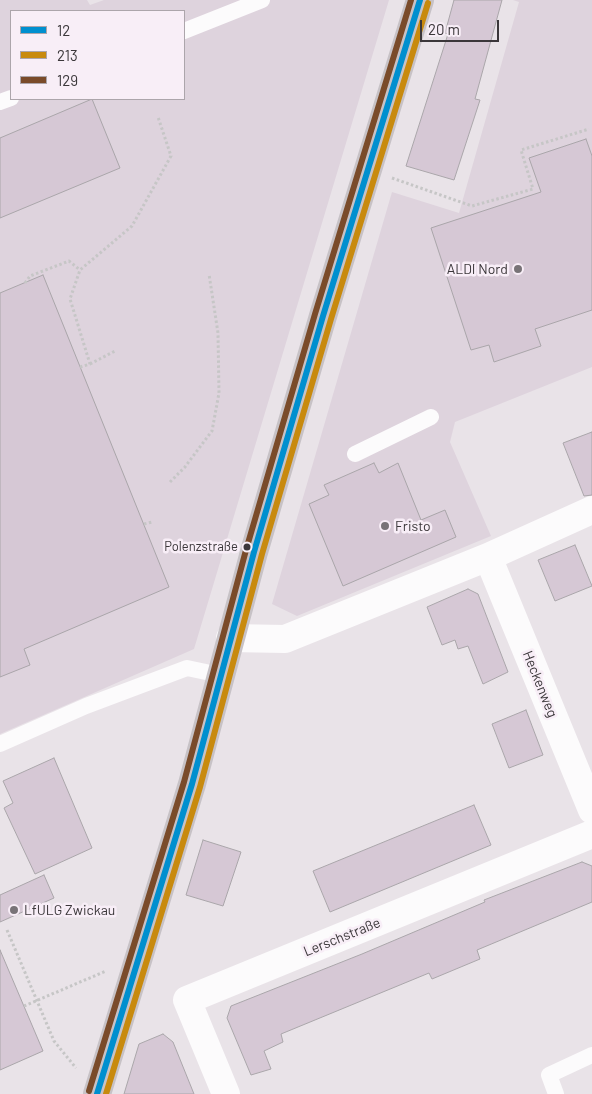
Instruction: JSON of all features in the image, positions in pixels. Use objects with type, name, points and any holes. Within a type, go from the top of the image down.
[{"type":"main road","points":[[97,1094],[192,784],[230,638],[366,170],[420,0]]},
{"type":"street","points":[[230,638],[285,639],[488,557],[592,510]]},
{"type":"street","name":"Heckenweg","points":[[488,557],[592,810]]},
{"type":"street","name":"Lerschstraße","points":[[226,1094],[187,1000],[592,834]]},
{"type":"lane","points":[[185,31],[262,0]]},
{"type":"lane","points":[[355,454],[431,417]]},
{"type":"lane","points":[[0,744],[86,706],[187,668],[220,675]]},
{"type":"lane","points":[[556,1094],[549,1075],[592,1055]]},
{"type":"path","points":[[90,364],[70,299],[80,270],[132,226],[171,156],[158,117]]},
{"type":"path","points":[[366,170],[472,206],[533,189],[521,150],[589,129]]},
{"type":"path","points":[[25,283],[30,276],[69,261],[80,270]]},
{"type":"path","points":[[170,482],[185,467],[212,432],[219,392],[218,333],[209,274]]},
{"type":"path","points":[[80,367],[115,351]]},
{"type":"path","points":[[144,524],[152,522]]},
{"type":"path","points":[[7,930],[54,1041],[79,1072]]},
{"type":"path","points":[[24,1006],[103,972],[137,963]]},
{"type":"shaded area","points":[[0,0],[87,0],[90,5],[104,0],[389,0],[194,649],[0,734]]},
{"type":"shaded area","points":[[513,0],[592,0],[592,367],[455,422],[450,442],[491,536],[297,616],[272,604],[392,192],[459,213],[519,2]]},
{"type":"building","points":[[454,0],[502,0],[475,99],[480,100],[454,180],[406,166],[448,34],[445,33]]},
{"type":"building","points":[[92,100],[120,168],[0,218],[0,138]]},
{"type":"building","name":"ALDI Nord","points":[[586,139],[592,156],[592,310],[535,329],[541,346],[494,362],[489,345],[471,350],[431,228],[541,192],[529,158]]},
{"type":"building","points":[[43,275],[169,587],[24,649],[30,665],[0,677],[0,293]]},
{"type":"building","points":[[592,432],[592,495],[584,496],[563,443]]},
{"type":"building","name":"Fristo","points":[[374,463],[379,473],[398,463],[421,520],[445,510],[456,537],[343,586],[309,504],[329,495],[324,485]]},
{"type":"building","points":[[575,545],[592,586],[555,601],[538,560]]},
{"type":"building","points":[[468,589],[478,594],[508,672],[483,684],[468,646],[458,649],[455,640],[442,645],[427,607]]},
{"type":"building","points":[[526,710],[543,755],[509,768],[492,724]]},
{"type":"building","points":[[54,758],[92,848],[35,874],[4,808],[13,803],[3,781]]},
{"type":"building","points":[[474,805],[491,845],[330,912],[313,871]]},
{"type":"building","points":[[203,840],[241,852],[223,906],[186,895]]},
{"type":"building","points":[[582,862],[592,866],[592,902],[477,950],[480,959],[432,979],[429,973],[281,1034],[283,1042],[264,1051],[271,1069],[251,1075],[227,1018],[231,1006],[362,954],[485,902],[484,900]]},
{"type":"building","name":"LfULG Zwickau","points":[[44,875],[54,898],[0,922],[0,895]]},
{"type":"building","points":[[0,950],[43,1051],[0,1070]]},
{"type":"building","points":[[163,1034],[173,1042],[194,1094],[124,1094],[139,1044]]},
{"type":"transit line","name":"129","points":[[89,1091],[184,782],[246,550],[315,314],[411,0]]},
{"type":"transit line","name":"12","points":[[97,1094],[192,784],[254,552],[323,316],[420,0]]},
{"type":"transit line","name":"213","points":[[106,1094],[200,787],[262,554],[331,319],[428,3]]},
{"type":"place","name":"ALDI Nord","points":[[518,269]]},
{"type":"place","name":"Fristo","points":[[385,526]]},
{"type":"place","name":"Polenzstraße","points":[[247,547]]},
{"type":"place","name":"LfULG Zwickau","points":[[14,910]]}]
